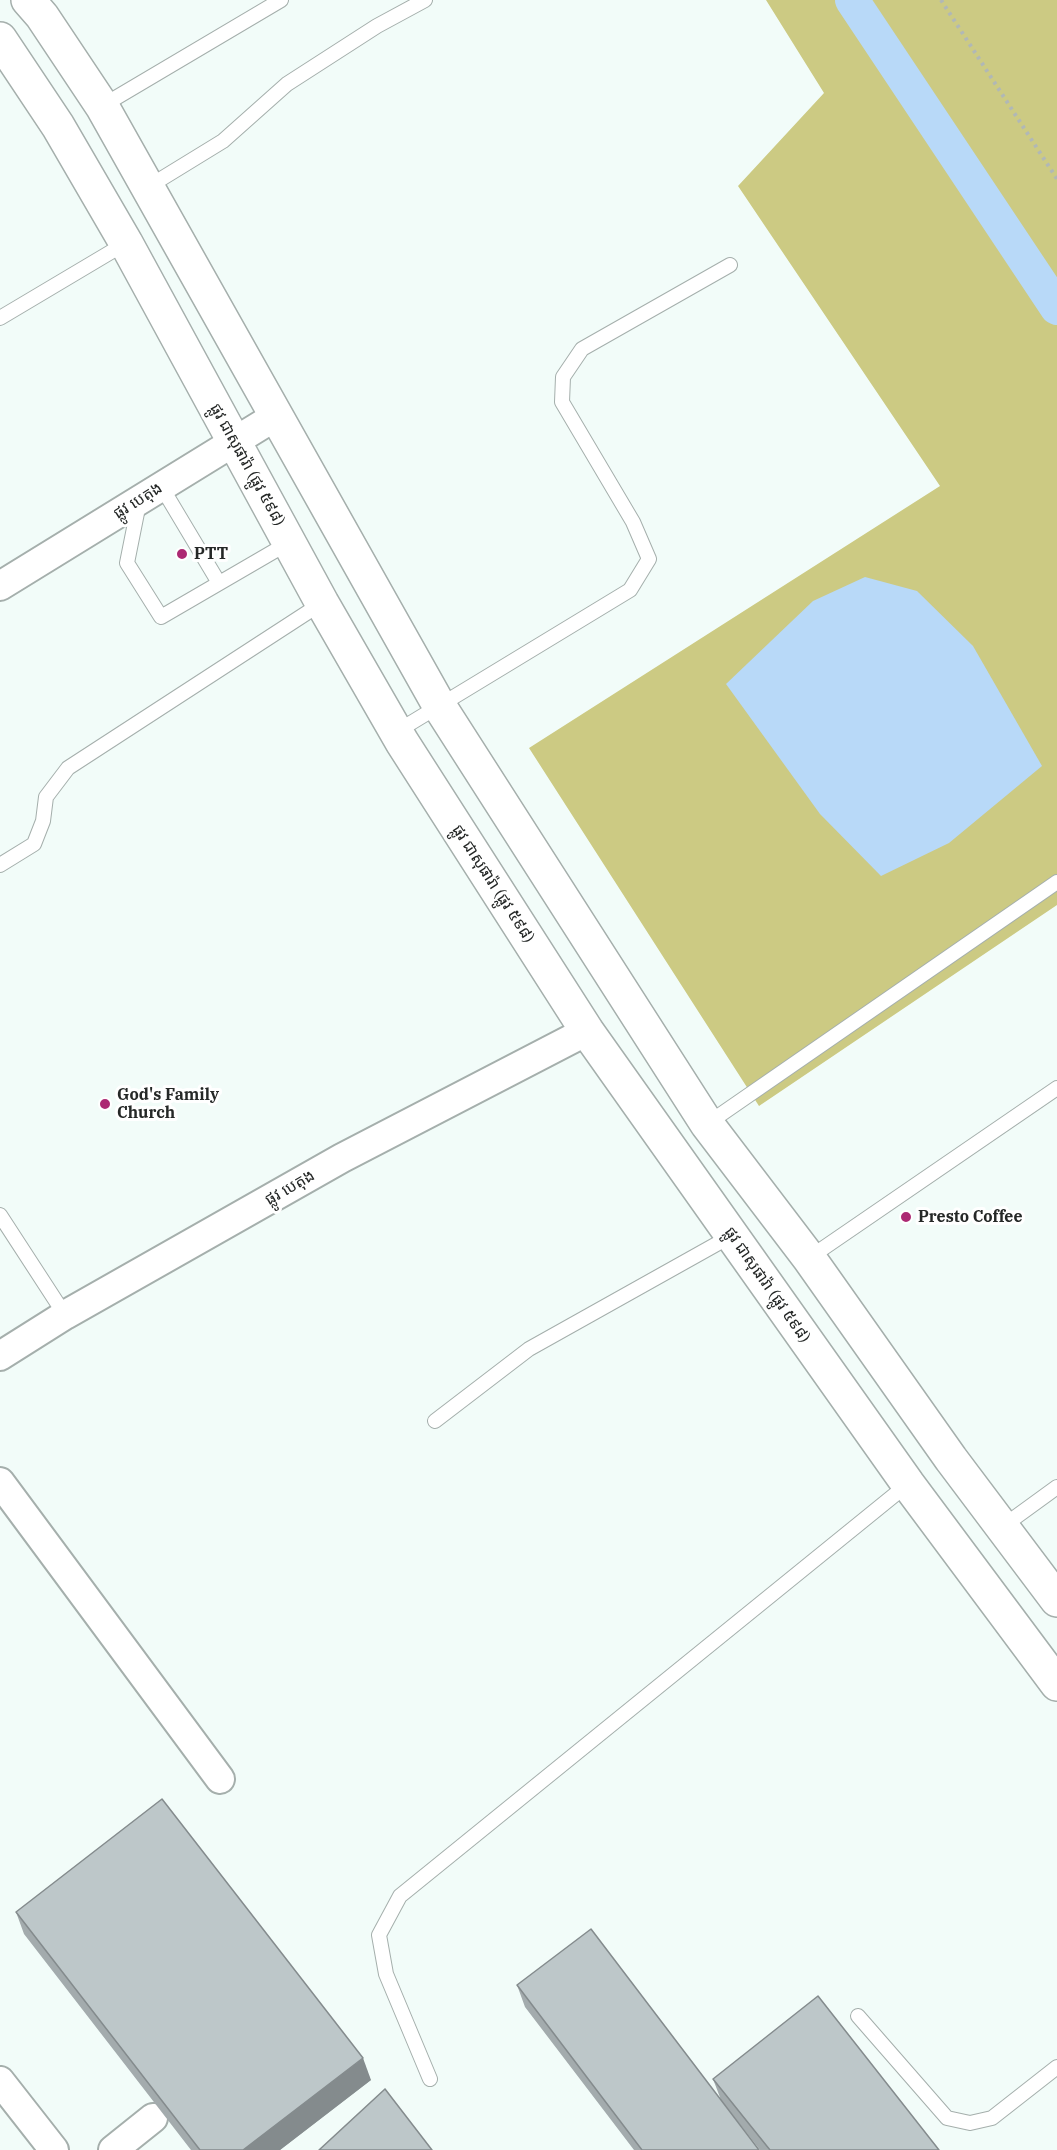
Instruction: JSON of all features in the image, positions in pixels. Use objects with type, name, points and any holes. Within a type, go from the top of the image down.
[{"type":"main road","points":[[28,0],[42,16],[102,106],[440,707],[707,1124],[809,1258],[1057,1600]]},
{"type":"main road","name":"ផ្លូវ ជាសុផារ៉ា (ផ្លូវ ៥៩៨)","points":[[0,39],[58,126],[126,243],[322,603],[396,732],[586,1031],[908,1484],[1057,1684]]},
{"type":"main road","points":[[843,1392],[883,1362]]},
{"type":"street","name":"ផ្លូវ បេតុង","points":[[0,586],[276,416]]},
{"type":"street","name":"ផ្លូវ បេតុង","points":[[0,1356],[65,1315],[342,1158],[586,1031]]},
{"type":"street","points":[[0,1482],[220,1779]]},
{"type":"street","points":[[0,2081],[54,2150]]},
{"type":"street","points":[[113,2150],[153,2118]]},
{"type":"lane","points":[[102,106],[281,0]]},
{"type":"lane","points":[[148,187],[223,141],[287,84],[377,26],[425,0]]},
{"type":"lane","points":[[0,318],[126,243]]},
{"type":"lane","points":[[396,732],[630,590],[648,559],[633,522],[562,402],[563,377],[582,349],[730,266]]},
{"type":"lane","points":[[151,493],[219,583]]},
{"type":"lane","points":[[151,493],[127,563],[161,617],[290,543]]},
{"type":"lane","points":[[0,865],[34,844],[43,821],[46,797],[68,768],[322,603]]},
{"type":"lane","points":[[707,1124],[1057,882]]},
{"type":"lane","points":[[809,1258],[1057,1088]]},
{"type":"lane","points":[[0,1215],[65,1315]]},
{"type":"lane","points":[[435,1421],[529,1349],[731,1236]]},
{"type":"lane","points":[[430,2079],[386,1974],[379,1935],[400,1896],[908,1484]]},
{"type":"lane","points":[[1002,1527],[1057,1487]]},
{"type":"lane","points":[[858,2016],[947,2118],[970,2123],[992,2118],[1057,2067]]},
{"type":"path","points":[[941,0],[1057,179]]},
{"type":"shaded area","points":[[766,0],[1057,0],[1057,905],[759,1106],[529,748],[940,486],[738,186],[824,93]]},
{"type":"water","points":[[865,577],[917,591],[973,646],[1042,766],[949,843],[881,876],[820,814],[726,684],[813,601]]},
{"type":"building","points":[[162,1799],[363,2058],[243,2150],[200,2150],[16,1912]]},
{"type":"building","points":[[591,1929],[759,2150],[642,2150],[517,1985]]},
{"type":"building","points":[[818,1996],[939,2150],[770,2150],[713,2079]]},
{"type":"building","points":[[385,2089],[432,2150],[319,2150]]},
{"type":"waterway","points":[[852,0],[1057,308]]},
{"type":"place","name":"PTT","points":[[182,554]]},
{"type":"place","name":"God's Family Church","points":[[105,1104]]},
{"type":"place","name":"Presto Coffee","points":[[906,1217]]}]
